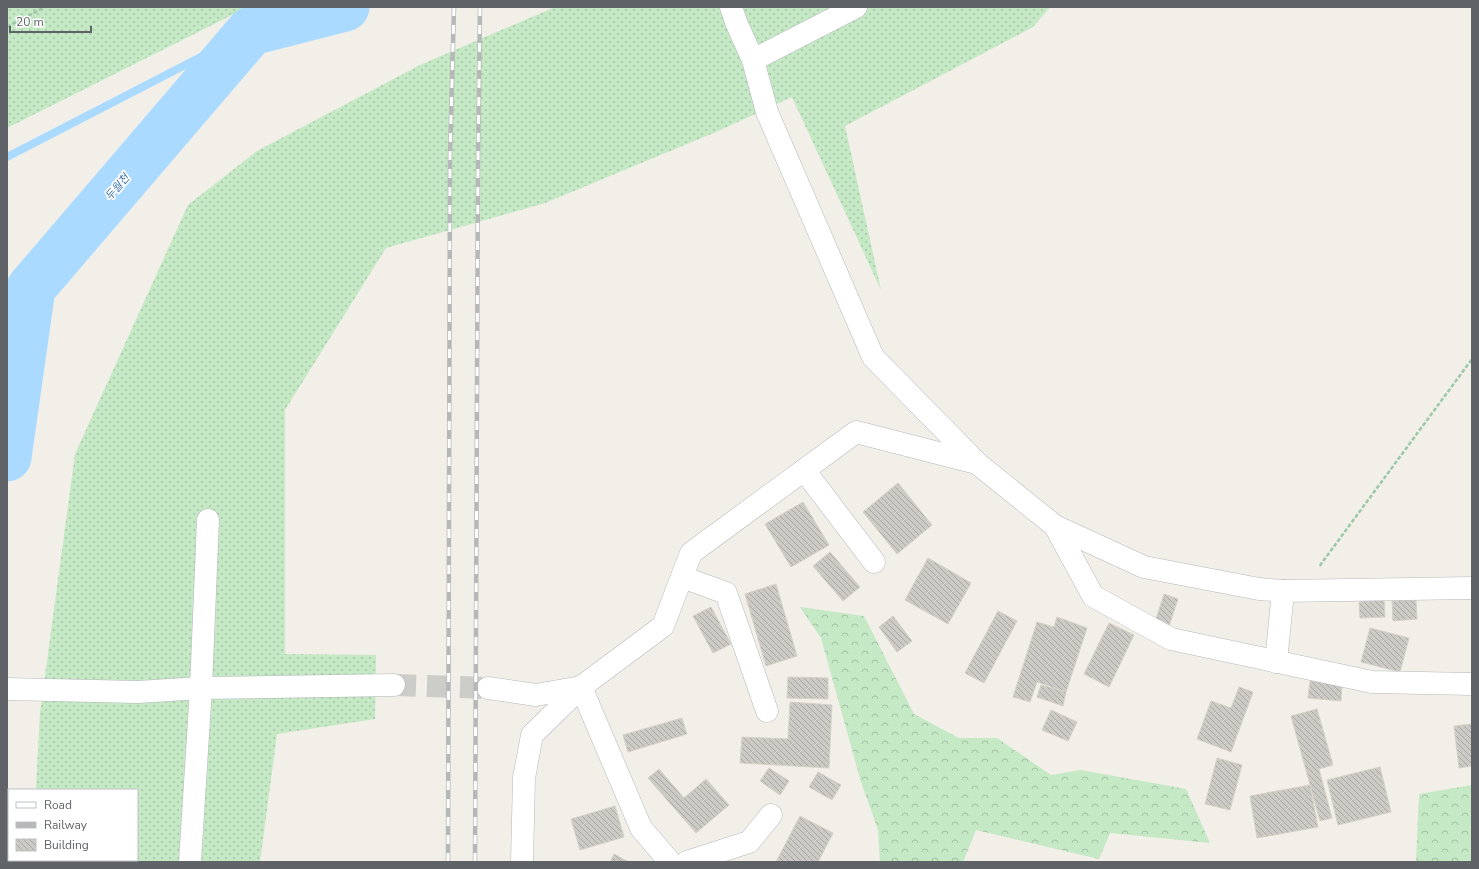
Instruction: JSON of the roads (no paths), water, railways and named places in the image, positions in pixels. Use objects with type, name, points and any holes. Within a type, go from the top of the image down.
[{"type":"street","points":[[753,60],[856,7]]},
{"type":"street","points":[[733,15],[753,60],[767,112],[873,357],[978,464],[1055,526],[1144,567],[1259,589],[1283,591],[1472,588]]},
{"type":"street","points":[[522,862],[524,778],[532,735],[581,687],[663,626],[691,553],[856,432],[978,464]]},
{"type":"street","points":[[804,470],[874,562]]},
{"type":"street","points":[[190,862],[201,688],[208,520]]},
{"type":"street","points":[[1055,526],[1093,596],[1171,639],[1372,682],[1472,684]]},
{"type":"street","points":[[682,577],[726,593],[767,712]]},
{"type":"street","points":[[1276,662],[1283,591]]},
{"type":"street","points":[[7,689],[138,692],[201,688],[394,685]]},
{"type":"street","points":[[488,688],[536,695],[581,687]]},
{"type":"street","points":[[581,687],[641,828],[670,862]]},
{"type":"street","points":[[687,862],[749,842],[771,815]]},
{"type":"waterway","name":"두월천","points":[[7,457],[31,288],[251,31],[345,7]]},
{"type":"waterway","points":[[7,157],[251,31]]},
{"type":"tunnel","points":[[394,685],[488,688]]},
{"type":"railway","points":[[448,862],[450,157],[454,7]]},
{"type":"railway","points":[[475,862],[480,7]]}]
